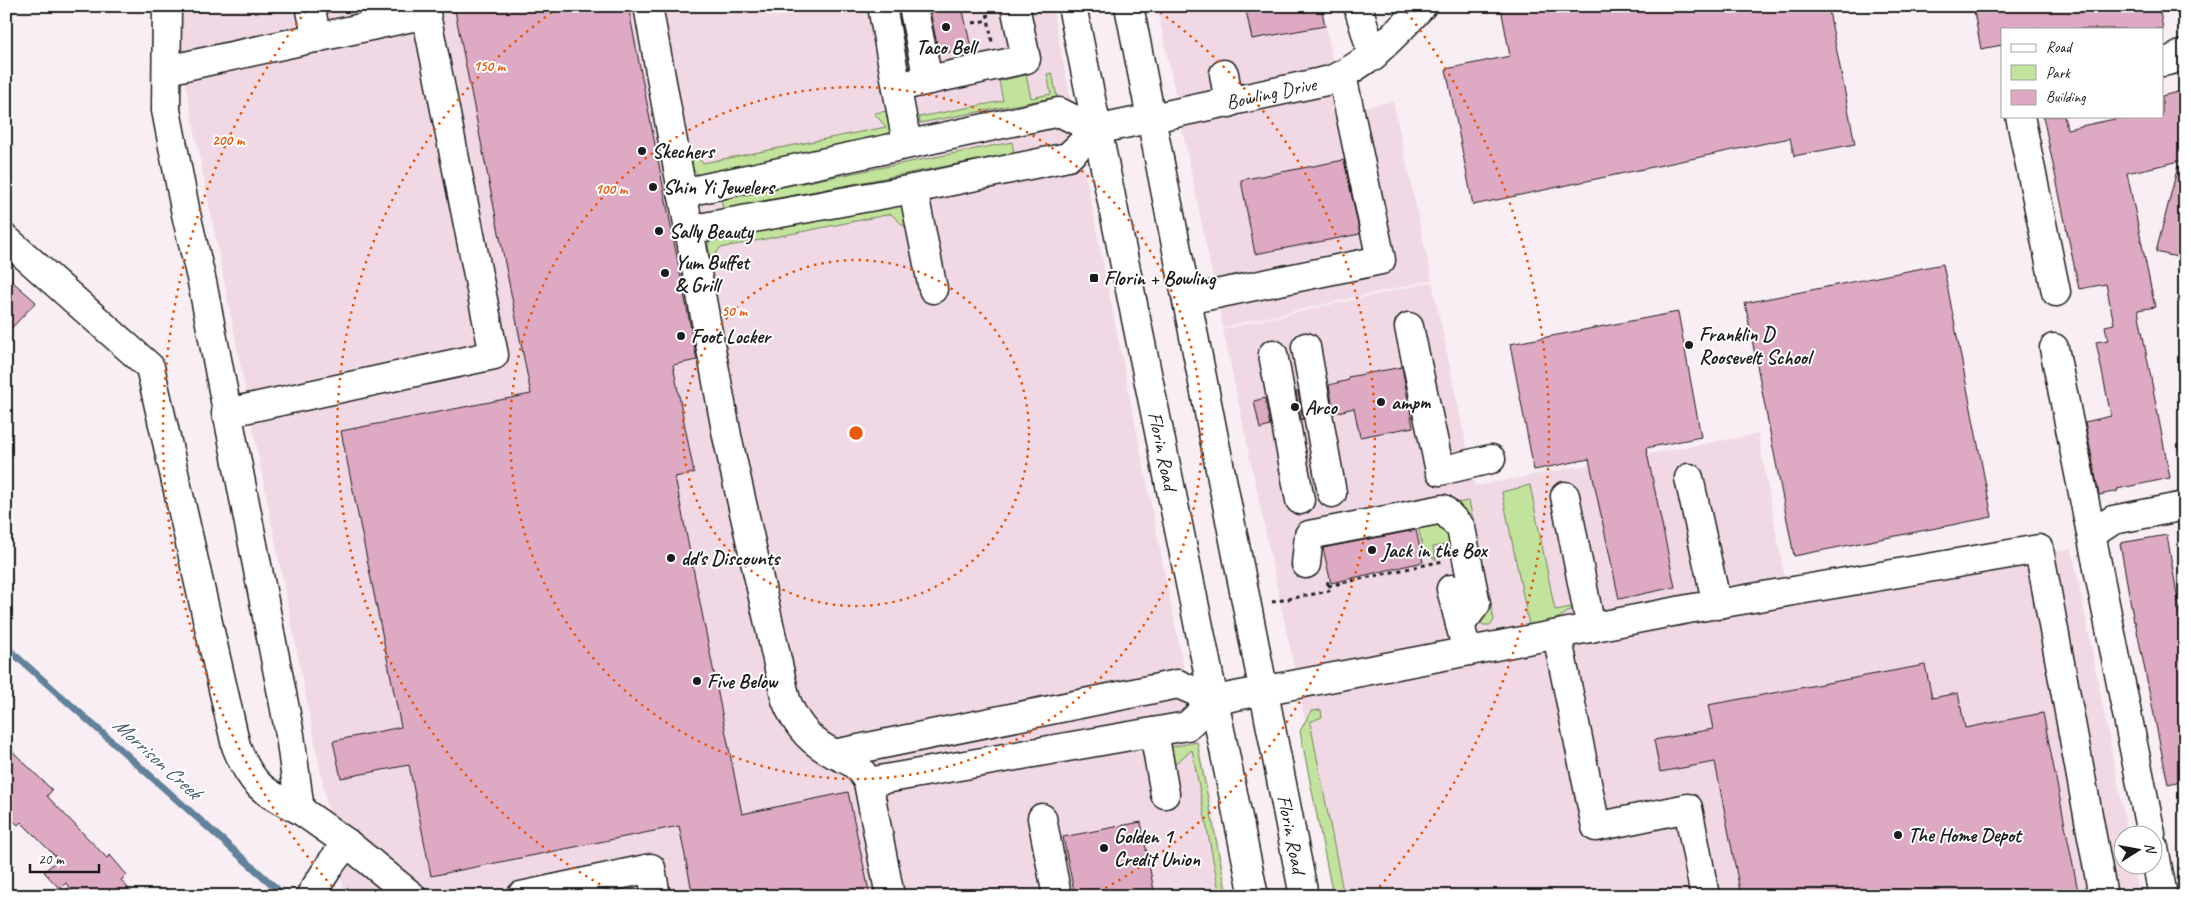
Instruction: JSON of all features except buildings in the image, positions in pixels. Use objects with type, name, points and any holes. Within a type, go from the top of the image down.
[{"type":"main road","points":[[168,6],[166,110],[202,282],[290,735],[300,810]]},
{"type":"main road","points":[[310,6],[317,38]]},
{"type":"main road","points":[[648,6],[727,436],[786,700],[793,716],[806,734],[823,748],[860,767],[868,782],[890,896]]},
{"type":"main road","points":[[882,6],[907,144]]},
{"type":"main road","points":[[913,6],[928,80]]},
{"type":"main road","points":[[897,87],[1026,59],[1016,6]]},
{"type":"main road","name":"Florin Road","points":[[1072,6],[1254,896]]},
{"type":"main road","name":"Florin Road","points":[[1129,6],[1262,692],[1304,896]]},
{"type":"main road","points":[[1358,6],[1373,57]]},
{"type":"main road","name":"Bowling Drive","points":[[1096,130],[1152,120],[1330,80],[1373,57],[1422,6]]},
{"type":"main road","points":[[167,70],[426,14],[494,355],[226,413]]},
{"type":"main road","points":[[2164,62],[2185,53]]},
{"type":"main road","points":[[1224,74],[1229,102]]},
{"type":"main road","points":[[1186,300],[1381,260],[1342,75]]},
{"type":"main road","points":[[682,193],[1059,112],[1096,130],[1068,157],[913,189],[688,230]]},
{"type":"main road","points":[[2020,118],[2056,292]]},
{"type":"main road","points":[[913,189],[933,289]]},
{"type":"main road","points":[[6,239],[150,367],[236,746],[244,768],[266,793],[300,810],[339,853],[412,896]]},
{"type":"main road","points":[[1409,327],[1440,470],[1491,459]]},
{"type":"main road","points":[[1306,347],[1332,493]]},
{"type":"main road","points":[[2054,348],[2149,824]]},
{"type":"main road","points":[[1273,354],[1300,500]]},
{"type":"main road","points":[[1689,478],[1717,604]]},
{"type":"main road","points":[[1565,496],[1591,628]]},
{"type":"main road","points":[[2092,534],[2113,520],[2185,506]]},
{"type":"main road","points":[[1306,564],[1309,535],[1442,510],[1461,528],[1476,604],[1460,625]]},
{"type":"main road","points":[[834,754],[1178,684],[1215,700],[1262,692],[1331,688],[1466,652],[1717,604],[2039,550],[2103,896]]},
{"type":"main road","points":[[1451,589],[1466,652]]},
{"type":"main road","points":[[1557,635],[1596,827],[1688,808],[1705,896]]},
{"type":"main road","points":[[868,782],[1187,726],[1215,700]]},
{"type":"main road","points":[[1154,732],[1165,794]]},
{"type":"main road","points":[[1042,818],[1057,896]]},
{"type":"main road","points":[[310,896],[339,853]]},
{"type":"main road","points":[[521,896],[651,868],[656,896]]},
{"type":"main road","points":[[2159,874],[2163,896]]},
{"type":"path","points":[[973,23],[988,20]]},
{"type":"path","points":[[1328,586],[1448,560]]},
{"type":"shaded area","points":[[170,6],[1052,6],[1229,896],[345,896]]},
{"type":"shaded area","points":[[1157,6],[1322,6],[1343,112],[1393,101],[1432,280],[1223,327]]},
{"type":"shaded area","points":[[1432,282],[1475,486],[1758,434],[1789,602],[2072,549],[2126,824],[2114,824],[2114,874],[2135,874],[2140,896],[1342,896],[1223,329]]},
{"type":"green space","points":[[897,6],[906,6],[921,78],[912,80]]},
{"type":"green space","points":[[1052,73],[1057,97],[920,123],[919,117],[1003,101],[999,81],[1026,75],[1031,98],[1051,94],[1047,74]]},
{"type":"green space","points":[[888,111],[895,134],[699,176],[693,169],[691,152],[703,163],[886,127],[874,113]]},
{"type":"green space","points":[[1012,142],[1014,153],[723,209],[721,199]]},
{"type":"green space","points":[[900,202],[909,204],[914,228],[907,229],[891,214],[720,248],[715,255],[725,266],[716,267],[711,263],[708,244],[712,240]]},
{"type":"green space","points":[[1530,485],[1555,610],[1577,606],[1557,619],[1529,625],[1502,492]]},
{"type":"green space","points":[[1469,501],[1494,620],[1491,625],[1484,625],[1479,622],[1484,603],[1465,511],[1444,505]]},
{"type":"green space","points":[[1417,521],[1449,521],[1452,544],[1433,547],[1436,560],[1423,549]]},
{"type":"green space","points":[[1321,710],[1322,717],[1310,722],[1344,896],[1333,896],[1300,731],[1311,711]]},
{"type":"green space","points":[[1197,742],[1227,896],[1220,896],[1192,750],[1173,765],[1170,747]]},
{"type":"waterway","name":"Morrison Creek","points":[[6,647],[285,896]]},
{"type":"place","name":"Taco Bell","points":[[946,27]]},
{"type":"place","name":"Skechers","points":[[642,151]]},
{"type":"place","name":"Shin Yi Jewelers","points":[[653,187]]},
{"type":"place","name":"Sally Beauty","points":[[659,231]]},
{"type":"place","name":"Yum Buffet & Grill","points":[[665,273]]},
{"type":"place","name":"Florin + Bowling","points":[[1094,278]]},
{"type":"place","name":"Foot Locker","points":[[681,336]]},
{"type":"place","name":"Franklin D Roosevelt School","points":[[1689,345]]},
{"type":"place","name":"ampm","points":[[1381,402]]},
{"type":"place","name":"Arco","points":[[1295,407]]},
{"type":"place","name":"Jack in the Box","points":[[1372,550]]},
{"type":"place","name":"dd's Discounts","points":[[671,558]]},
{"type":"place","name":"Five Below","points":[[697,681]]},
{"type":"place","name":"The Home Depot","points":[[1898,835]]},
{"type":"place","name":"Golden 1 Credit Union","points":[[1104,848]]}]
